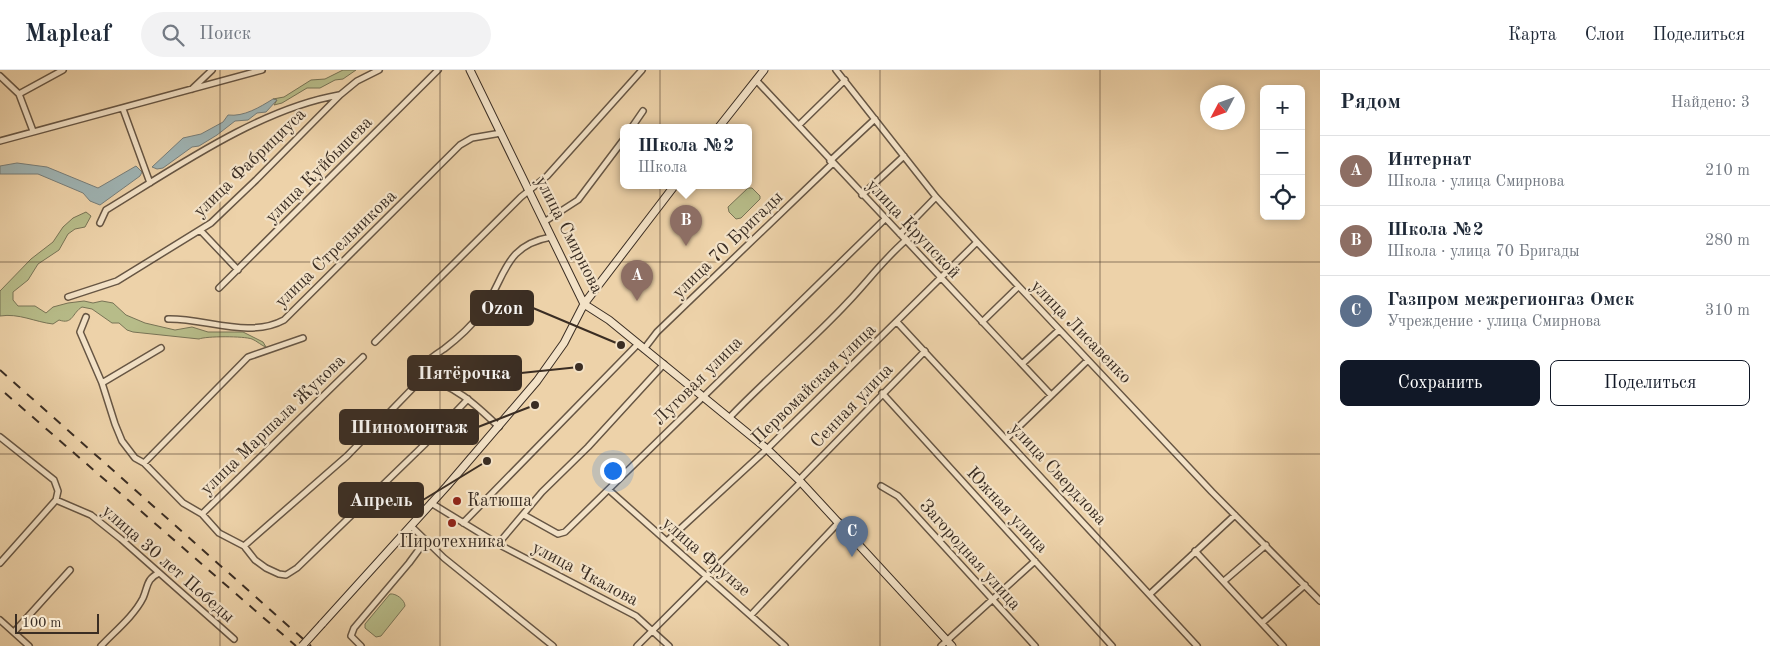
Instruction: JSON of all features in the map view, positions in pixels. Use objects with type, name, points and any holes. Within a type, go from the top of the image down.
[{"type":"main road","name":"улица Смирнова","points":[[470,70],[584,304],[664,364],[768,449],[839,522],[946,644]]},
{"type":"main road","points":[[721,124],[764,70]]},
{"type":"main road","points":[[302,646],[412,526],[499,427],[564,343],[584,304],[672,189]]},
{"type":"street","points":[[19,94],[63,70]]},
{"type":"street","points":[[192,89],[212,70]]},
{"type":"street","points":[[0,142],[33,131],[122,109],[262,70]]},
{"type":"street","name":"улица Фабрициуса","points":[[68,297],[117,281],[200,230],[256,180],[340,95],[357,80],[379,70]]},
{"type":"street","name":"улица Куйбышева","points":[[219,288],[438,70]]},
{"type":"street","points":[[375,342],[529,191],[547,176],[642,70]]},
{"type":"street","name":"улица Лисавенко","points":[[836,70],[936,197],[1018,287],[1320,601]]},
{"type":"street","points":[[0,76],[19,94],[33,131]]},
{"type":"street","name":"улица Крупской","points":[[756,80],[1051,395]]},
{"type":"street","points":[[799,125],[845,80]]},
{"type":"street","name":"улица Фабрициуса","points":[[100,223],[106,210],[234,134],[295,106],[340,95]]},
{"type":"street","points":[[122,109],[150,183]]},
{"type":"street","points":[[634,124],[643,110]]},
{"type":"street","name":"улица 70 Бригады","points":[[463,523],[641,346],[875,119]]},
{"type":"street","name":"улица Стрельникова","points":[[168,320],[187,319],[249,328],[277,324],[284,320],[460,144],[472,138],[501,134]]},
{"type":"street","points":[[544,222],[578,200],[620,144]]},
{"type":"street","points":[[862,195],[904,156]]},
{"type":"street","points":[[900,234],[936,197]]},
{"type":"street","name":"Луговая улица","points":[[524,515],[562,534],[885,219]]},
{"type":"street","points":[[200,230],[238,270]]},
{"type":"street","points":[[244,546],[347,456],[390,414],[420,378],[425,363],[458,338],[480,314],[510,258],[527,243],[551,237]]},
{"type":"street","points":[[730,417],[844,307],[888,256],[906,240]]},
{"type":"street","name":"Первомайская улица","points":[[667,541],[768,449],[977,242]]},
{"type":"street","points":[[982,322],[1018,287]]},
{"type":"street","points":[[86,317],[80,332],[102,383],[122,441],[135,458],[144,463],[183,502],[202,514],[219,533],[244,546],[255,560],[279,574],[286,575],[297,568],[360,508],[468,399]]},
{"type":"street","name":"улица Свердлова","points":[[897,322],[1007,438],[1197,646]]},
{"type":"street","points":[[1022,364],[1059,330]]},
{"type":"street","points":[[144,463],[248,357],[303,338]]},
{"type":"street","points":[[102,383],[161,348]]},
{"type":"street","name":"Сенная улица","points":[[637,646],[708,576],[882,393],[925,351]]},
{"type":"street","name":"улица Маршала Жукова","points":[[202,514],[363,357]]},
{"type":"street","points":[[1007,438],[1088,360]]},
{"type":"street","points":[[498,544],[542,492],[588,447],[664,364]]},
{"type":"street","points":[[420,378],[435,380],[468,399],[499,427]]},
{"type":"street","name":"Южная улица","points":[[882,393],[1112,646]]},
{"type":"street","points":[[0,437],[54,480],[58,491],[56,500],[0,563]]},
{"type":"street","name":"Загородная улица","points":[[881,486],[898,496],[1035,646]]},
{"type":"street","name":"улица Фрунзе","points":[[609,490],[785,646]]},
{"type":"street","name":"улица 30 лет Победы","points":[[56,500],[91,515],[234,639]]},
{"type":"street","name":"улица Чкалова","points":[[432,503],[498,544],[608,600],[653,629],[669,646]]},
{"type":"street","points":[[1150,594],[1236,515]]},
{"type":"street","points":[[751,615],[839,522]]},
{"type":"street","points":[[412,526],[444,558],[553,646]]},
{"type":"street","points":[[361,646],[351,636],[354,628],[426,540]]},
{"type":"street","points":[[1224,581],[1266,545]]},
{"type":"street","points":[[1195,551],[1283,646]]},
{"type":"street","points":[[946,644],[991,599],[1035,561]]},
{"type":"street","points":[[14,632],[70,570]]},
{"type":"street","points":[[101,646],[137,608],[143,598],[148,580],[159,573]]},
{"type":"street","points":[[1262,623],[1305,585]]},
{"type":"street","points":[[0,620],[29,646]]},
{"type":"street","points":[[17,646],[23,640]]},
{"type":"green space","points":[[343,70],[356,70],[343,79],[335,80],[320,88],[307,88],[282,103],[274,105],[277,100],[273,99],[284,97],[311,80],[325,79]]},
{"type":"green space","points":[[752,188],[760,196],[760,199],[741,218],[736,219],[729,212],[728,207],[747,189]]},
{"type":"green space","points":[[86,212],[91,216],[85,227],[75,229],[68,234],[59,250],[38,264],[28,280],[13,292],[13,300],[18,306],[35,306],[46,313],[53,307],[68,303],[102,301],[113,303],[126,315],[145,323],[175,330],[192,327],[208,332],[243,332],[263,342],[266,347],[248,338],[217,337],[199,339],[133,332],[127,330],[119,323],[112,323],[92,309],[82,307],[70,320],[59,320],[53,324],[7,315],[0,316],[0,291],[31,259],[53,242],[63,227],[73,218]]},
{"type":"green space","points":[[390,594],[400,597],[404,601],[405,606],[381,636],[376,637],[365,628],[365,624]]},
{"type":"shaded area","points":[[273,99],[277,100],[266,112],[257,113],[248,120],[235,121],[217,135],[199,146],[192,147],[163,168],[157,169],[152,167],[183,138],[201,134],[223,122],[228,115],[246,113]]},
{"type":"shaded area","points":[[17,163],[47,167],[98,188],[136,166],[142,172],[140,176],[100,205],[90,201],[83,193],[38,174],[0,174],[0,166]]},
{"type":"railway","points":[[0,370],[311,646]]},
{"type":"railway","points":[[5,393],[296,646]]},
{"type":"place","name":"Школа №2","points":[[686,246]]},
{"type":"place","name":"Интернат","points":[[637,301]]},
{"type":"place","name":"Ozon","points":[[621,345]]},
{"type":"place","name":"Пятёрочка","points":[[579,367]]},
{"type":"place","name":"Шиномонтаж","points":[[535,405]]},
{"type":"place","name":"Апрель","points":[[487,461]]},
{"type":"place","name":"Катюша","points":[[457,501]]},
{"type":"place","name":"Пиротехника","points":[[452,523]]},
{"type":"place","name":"Газпром межрегионгаз Омск","points":[[852,557]]}]
